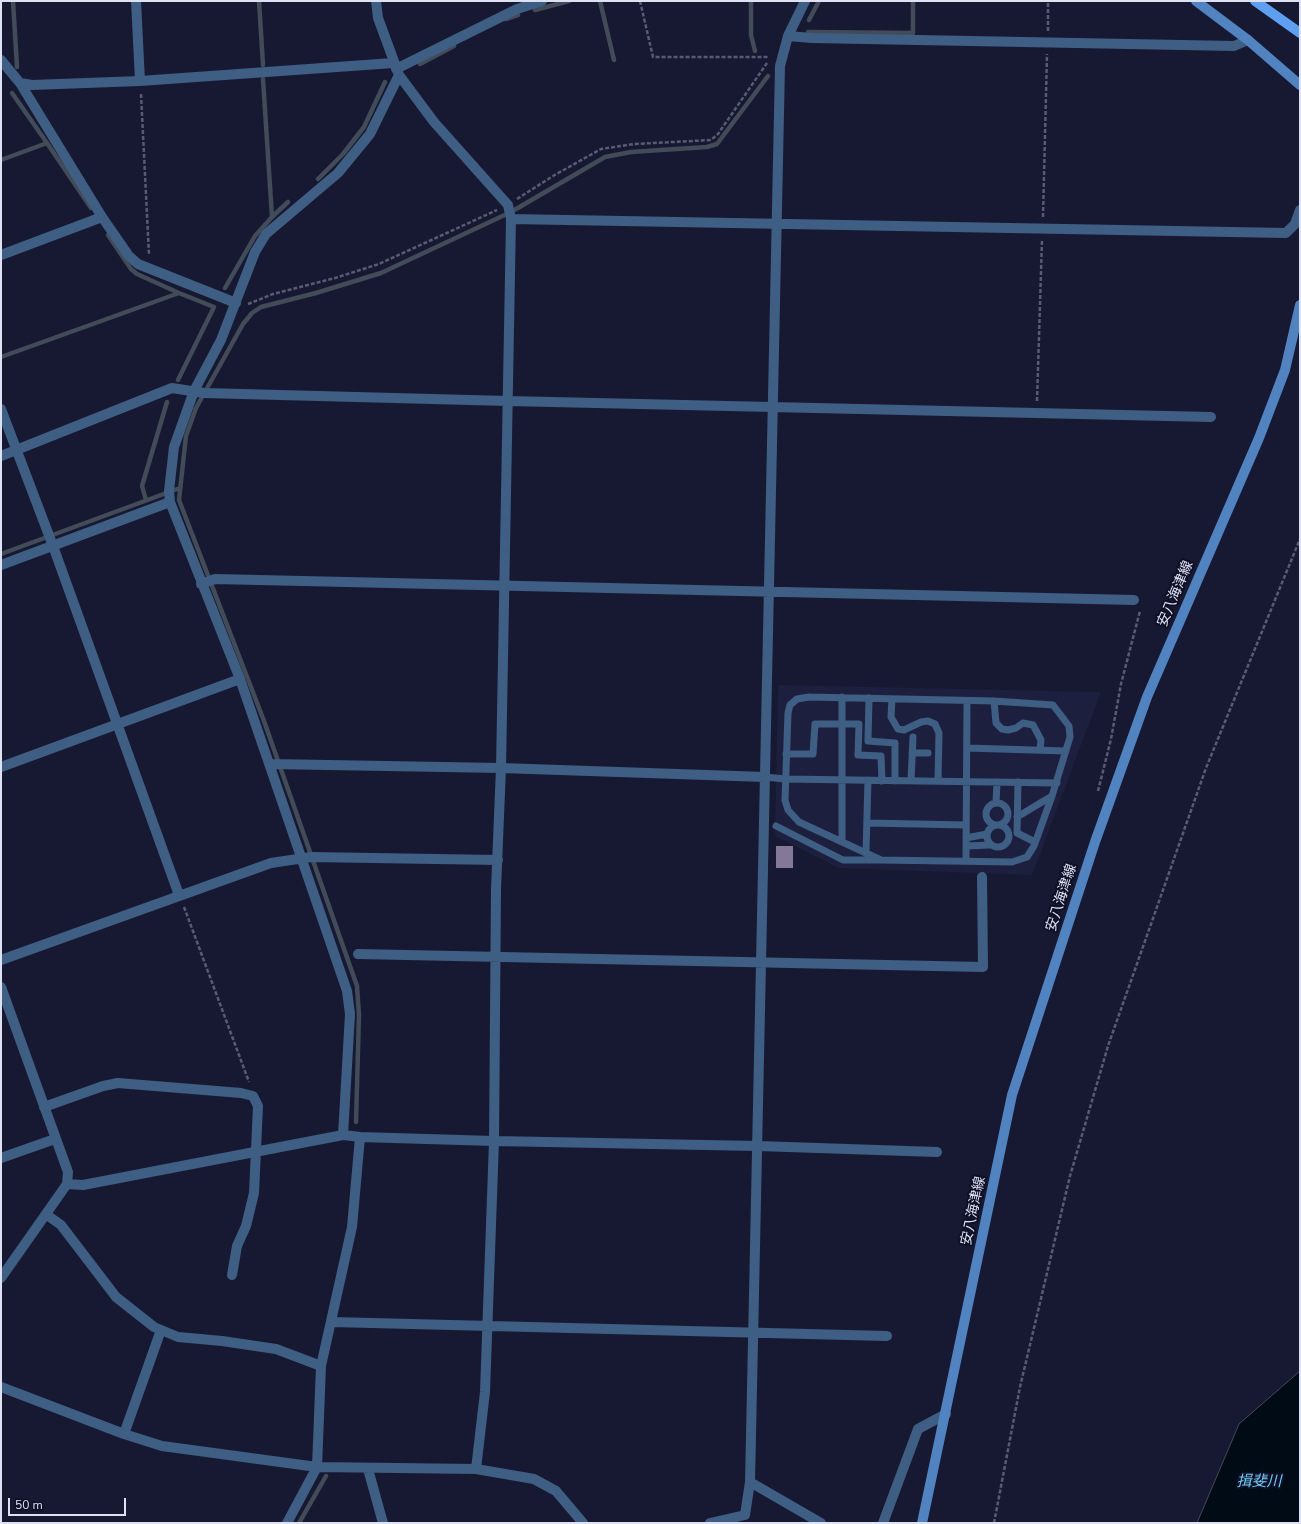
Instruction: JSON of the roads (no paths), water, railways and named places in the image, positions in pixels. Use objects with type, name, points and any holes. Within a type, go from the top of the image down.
[{"type":"main road","points":[[1196,1],[1248,40],[1300,85]]},
{"type":"main road","points":[[1255,1],[1300,33]]},
{"type":"main road","name":"安八海津線","points":[[922,1523],[1017,1080],[1096,842],[1147,697],[1259,438],[1285,370],[1300,305]]},
{"type":"street","points":[[136,1],[140,81]]},
{"type":"street","points":[[376,1],[378,18],[396,69],[434,122],[508,205],[511,219],[503,587],[501,768],[496,889],[494,1141],[485,1392],[476,1469]]},
{"type":"street","points":[[1,71],[16,80],[32,85],[396,69],[517,9],[542,1]]},
{"type":"street","points":[[710,1523],[745,1519],[750,1482],[778,223],[780,66],[788,36],[805,1]]},
{"type":"street","points":[[788,36],[812,38],[1234,46],[1248,40]]},
{"type":"street","points":[[1,60],[16,80],[128,256],[138,264],[150,270],[236,303]]},
{"type":"street","points":[[343,1135],[350,1014],[347,991],[240,679],[201,584],[170,502],[169,491],[174,447],[194,391],[221,340],[256,252],[266,234],[338,173],[370,134],[396,69]]},
{"type":"street","points":[[511,219],[1286,233],[1295,224],[1300,210]]},
{"type":"street","points":[[1,255],[102,217]]},
{"type":"street","points":[[1,456],[172,388],[194,391],[508,401],[774,408],[1211,416]]},
{"type":"street","points":[[1,409],[53,546],[179,895]]},
{"type":"street","points":[[1,565],[170,502]]},
{"type":"street","points":[[201,584],[215,579],[503,587],[769,591],[1134,600]]},
{"type":"street","points":[[1,767],[240,679]]},
{"type":"street","points":[[270,764],[501,768],[765,778]]},
{"type":"street","points":[[1,960],[271,862],[302,857],[498,860]]},
{"type":"street","points":[[358,954],[983,967],[982,877]]},
{"type":"street","points":[[1,987],[68,1172],[67,1184],[47,1215],[1,1278]]},
{"type":"street","points":[[44,1108],[103,1086],[118,1083],[241,1093],[253,1096],[258,1106],[254,1193],[246,1226],[237,1246],[232,1275]]},
{"type":"street","points":[[67,1184],[83,1185],[343,1135],[360,1137],[494,1141],[758,1146],[937,1152]]},
{"type":"street","points":[[287,1523],[317,1467],[321,1366],[352,1227],[360,1137]]},
{"type":"street","points":[[1,1158],[55,1139]]},
{"type":"street","points":[[47,1215],[60,1225],[116,1297],[154,1327],[178,1337],[222,1341],[276,1350],[321,1366]]},
{"type":"street","points":[[332,1322],[887,1336]]},
{"type":"street","points":[[124,1434],[161,1330]]},
{"type":"street","points":[[1,1387],[124,1434],[162,1446],[317,1467],[368,1469],[476,1469],[534,1479],[556,1491],[583,1523]]},
{"type":"street","points":[[883,1523],[918,1429],[946,1414]]},
{"type":"street","points":[[368,1469],[383,1523]]},
{"type":"street","points":[[750,1482],[821,1523]]},
{"type":"lane","points":[[776,826],[843,860],[881,860],[966,860],[1012,862],[1027,857],[1035,842],[1057,783],[1070,736],[1069,726],[1053,705],[967,700],[809,697],[797,699],[790,705],[788,713],[785,779],[788,810],[799,822],[881,860]]},
{"type":"lane","points":[[842,697],[842,841]]},
{"type":"lane","points":[[869,698],[868,741],[895,743],[895,781]]},
{"type":"lane","points":[[892,699],[891,717],[898,729],[904,730],[920,722],[928,721],[935,724],[939,732],[938,781]]},
{"type":"lane","points":[[966,860],[967,700]]},
{"type":"lane","points":[[994,701],[996,723],[1002,729],[1008,730],[1016,728],[1023,723],[1033,725],[1041,740],[1040,750]]},
{"type":"lane","points":[[786,754],[813,754],[815,724],[859,724],[858,755],[881,756],[882,781]]},
{"type":"lane","points":[[912,737],[912,781]]},
{"type":"lane","points":[[967,748],[1066,751]]},
{"type":"lane","points":[[912,753],[928,753]]},
{"type":"lane","points":[[765,778],[1057,783]]},
{"type":"lane","points":[[866,852],[868,780]]},
{"type":"lane","points":[[996,803],[997,782]]},
{"type":"lane","points":[[1018,782],[1017,833],[1035,842]]},
{"type":"lane","points":[[1017,817],[1052,796]]},
{"type":"lane","points":[[966,846],[990,845],[1001,847],[1008,840],[1007,830],[997,825],[990,823],[986,813],[989,806],[996,803],[1006,807],[1008,814],[1006,820],[997,825],[990,828],[987,834],[990,845]]},
{"type":"lane","points":[[867,823],[966,825]]},
{"type":"lane","points":[[966,838],[987,834]]},
{"type":"water","name":"揖斐川","points":[[1300,1371],[1300,1523],[1197,1523],[1239,1424]]},
{"type":"waterway","points":[[13,1],[17,67]]},
{"type":"waterway","points":[[259,1],[263,65]]},
{"type":"waterway","points":[[535,10],[569,1]]},
{"type":"waterway","points":[[600,1],[614,60]]},
{"type":"waterway","points":[[751,1],[751,35],[755,51]]},
{"type":"waterway","points":[[809,20],[819,1]]},
{"type":"waterway","points":[[808,32],[913,33],[913,1]]},
{"type":"waterway","points":[[506,19],[518,15]]},
{"type":"waterway","points":[[420,64],[454,46]]},
{"type":"waterway","points":[[356,1122],[359,1015],[357,986],[264,721],[179,500],[186,436],[196,408],[243,324],[252,313],[261,307],[316,293],[381,273],[511,212],[605,157],[631,152],[707,147],[717,144],[768,76]]},
{"type":"waterway","points":[[225,288],[255,236],[272,217],[263,79]]},
{"type":"waterway","points":[[318,179],[343,154],[364,127],[385,82]]},
{"type":"waterway","points":[[12,93],[47,143]]},
{"type":"waterway","points":[[1,160],[47,143],[91,208]]},
{"type":"waterway","points":[[272,217],[288,202]]},
{"type":"waterway","points":[[1,357],[179,293],[137,274],[131,269],[108,235]]},
{"type":"waterway","points":[[178,380],[214,307],[179,293]]},
{"type":"waterway","points":[[146,500],[142,486],[167,402]]},
{"type":"waterway","points":[[1,554],[180,488]]},
{"type":"waterway","points":[[299,1523],[326,1476]]}]
